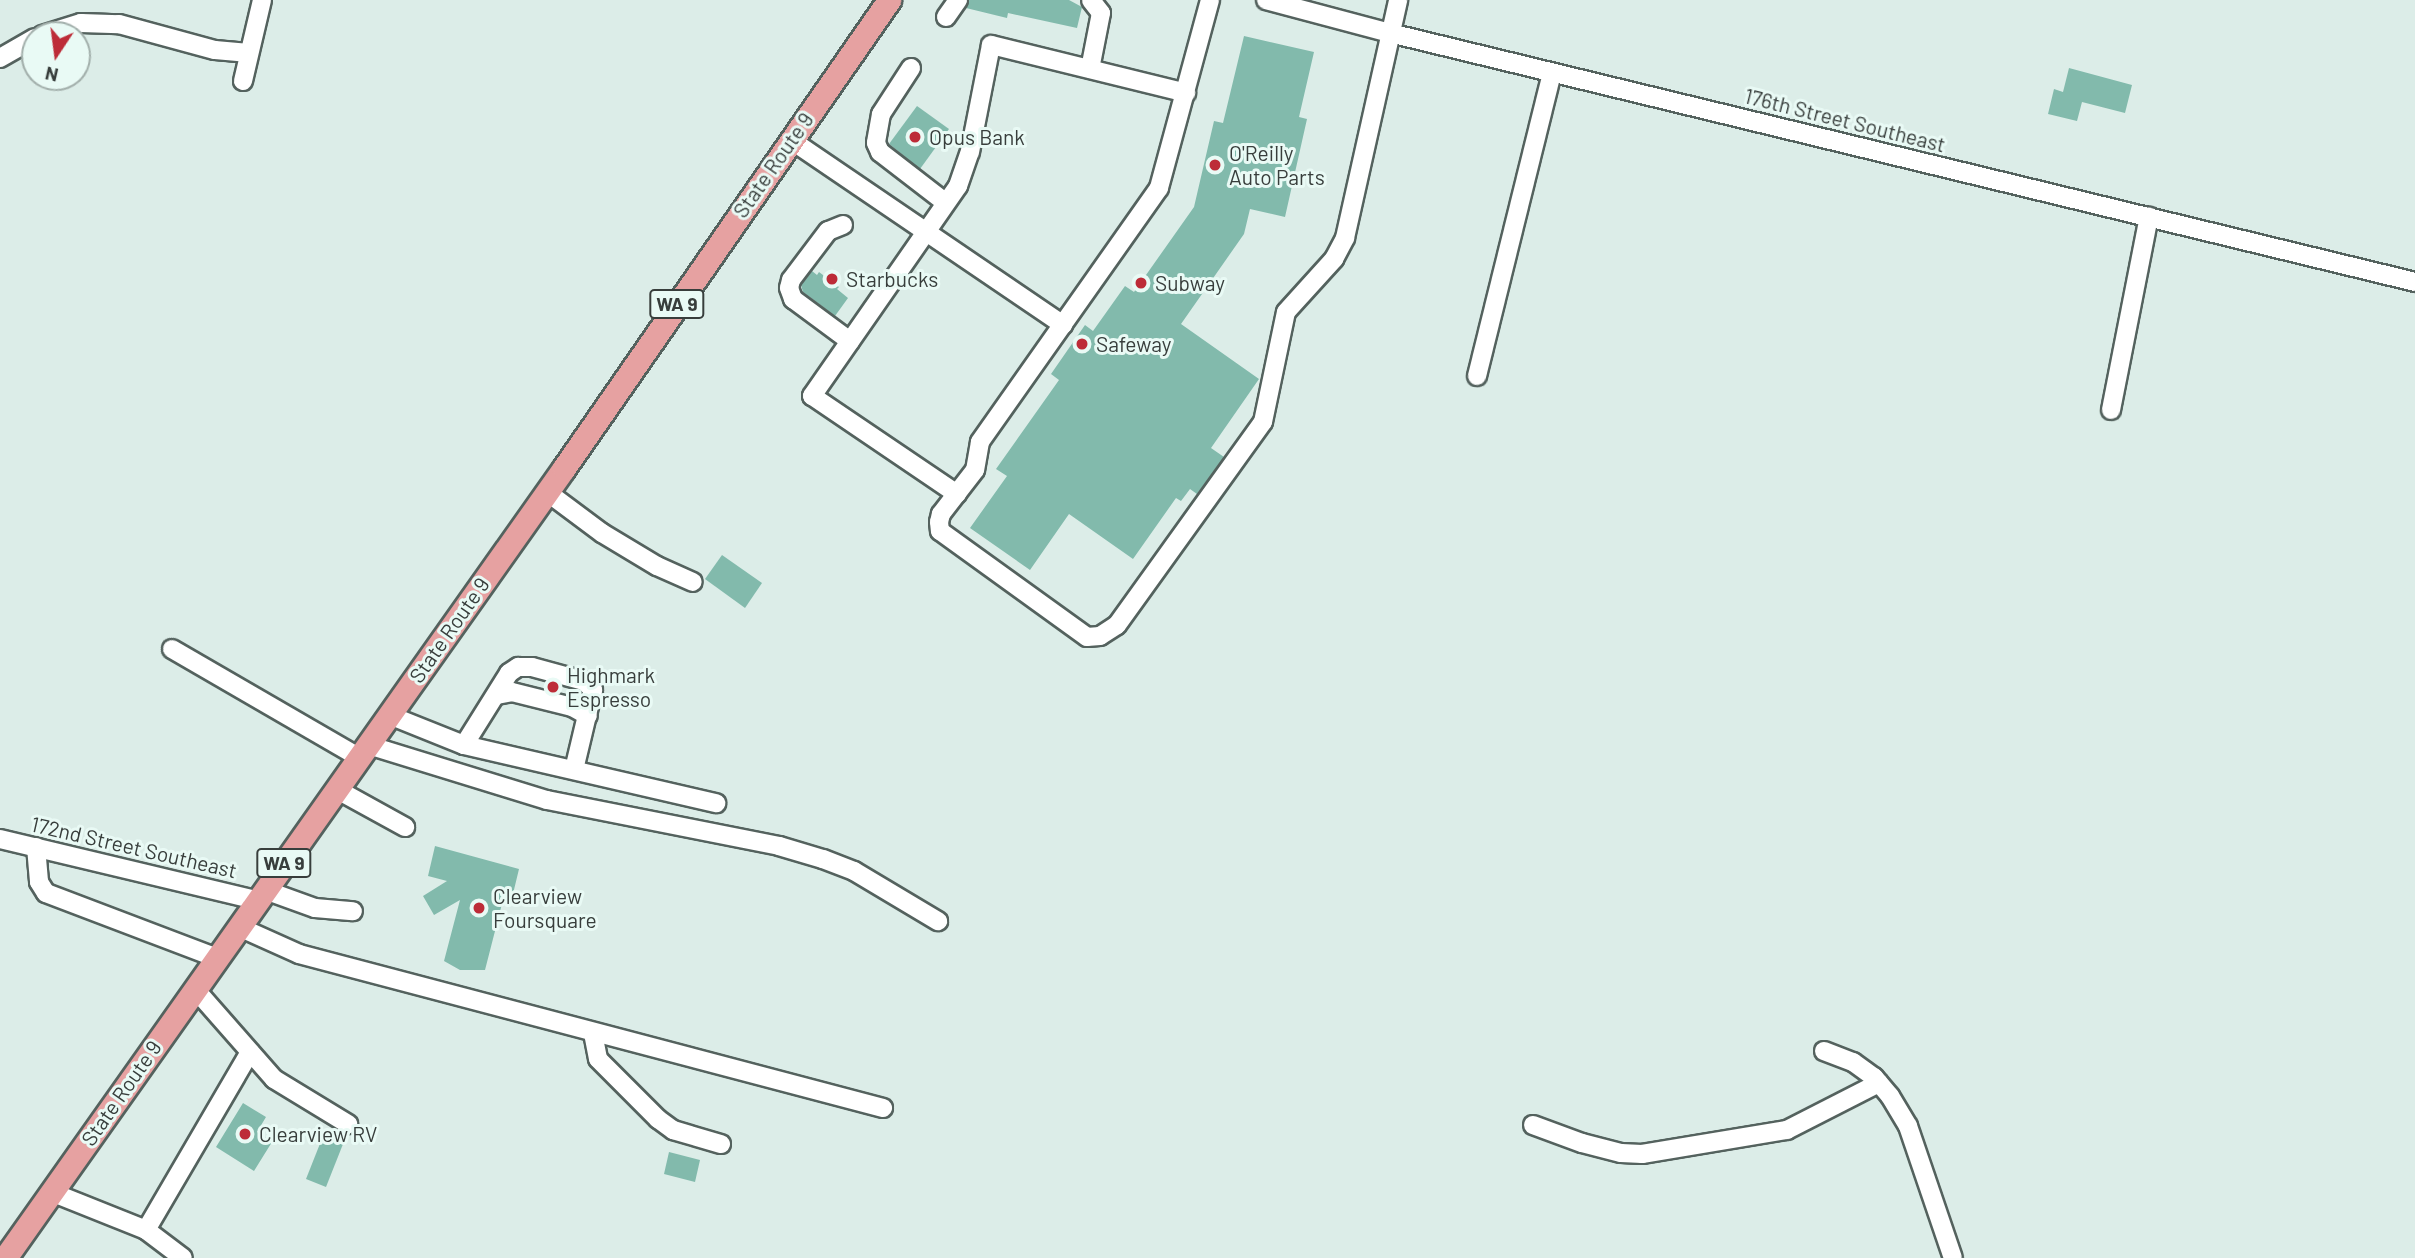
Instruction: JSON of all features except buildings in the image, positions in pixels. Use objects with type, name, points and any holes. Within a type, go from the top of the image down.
[{"type":"main road","name":"State Route 9","points":[[5,1258],[547,492],[889,0]]},
{"type":"street","points":[[243,81],[262,0]]},
{"type":"street","points":[[946,17],[958,0]]},
{"type":"street","points":[[1090,69],[1101,13],[1091,0]]},
{"type":"street","points":[[1210,0],[1159,188],[980,442],[975,470],[941,514],[940,531],[1087,637],[1100,636],[1116,625],[1263,422],[1286,312],[1334,259],[1345,238],[1398,0]]},
{"type":"street","name":"176th Street Southeast","points":[[1266,0],[1552,73],[2415,282]]},
{"type":"street","points":[[91,23],[119,24],[215,50],[250,53]]},
{"type":"street","points":[[957,494],[812,396],[965,170],[991,45],[1186,93]]},
{"type":"street","points":[[0,58],[21,46]]},
{"type":"street","points":[[911,68],[881,114],[876,144],[880,152],[945,202]]},
{"type":"street","points":[[1477,376],[1552,73]]},
{"type":"street","points":[[791,140],[1063,325]]},
{"type":"street","points":[[2111,410],[2149,217]]},
{"type":"street","points":[[843,225],[828,231],[791,280],[789,288],[793,299],[850,341]]},
{"type":"street","points":[[547,492],[602,533],[657,566],[693,582]]},
{"type":"street","points":[[172,649],[363,751],[423,764],[547,800],[779,846],[823,859],[855,871],[938,921]]},
{"type":"street","points":[[464,745],[509,673],[518,667],[532,667],[584,681],[593,690],[573,770]]},
{"type":"street","points":[[497,695],[512,692],[572,707],[588,716]]},
{"type":"street","points":[[388,715],[464,745],[716,803]]},
{"type":"street","points":[[336,789],[405,827]]},
{"type":"street","name":"172nd Street Southeast","points":[[0,839],[315,908],[353,911]]},
{"type":"street","points":[[36,847],[39,882],[46,893],[216,958]]},
{"type":"street","points":[[239,927],[299,954],[883,1108]]},
{"type":"street","points":[[195,989],[274,1079],[348,1124]]},
{"type":"street","points":[[593,1033],[598,1059],[658,1119],[673,1130],[721,1144]]},
{"type":"street","points":[[1824,1051],[1853,1062],[1879,1083],[1908,1126],[1953,1258]]},
{"type":"street","points":[[146,1230],[250,1052]]},
{"type":"street","points":[[1533,1125],[1595,1147],[1642,1154],[1787,1130],[1879,1083]]},
{"type":"street","points":[[51,1192],[146,1230],[183,1258]]},
{"type":"place","name":"Opus Bank","points":[[915,137]]},
{"type":"place","name":"O'Reilly Auto Parts","points":[[1215,165]]},
{"type":"place","name":"Starbucks","points":[[832,279]]},
{"type":"place","name":"Subway","points":[[1141,283]]},
{"type":"place","name":"Safeway","points":[[1082,344]]},
{"type":"place","name":"Highmark Espresso","points":[[553,687]]},
{"type":"place","name":"Clearview Foursquare","points":[[479,908]]},
{"type":"place","name":"Clearview RV","points":[[245,1134]]}]
